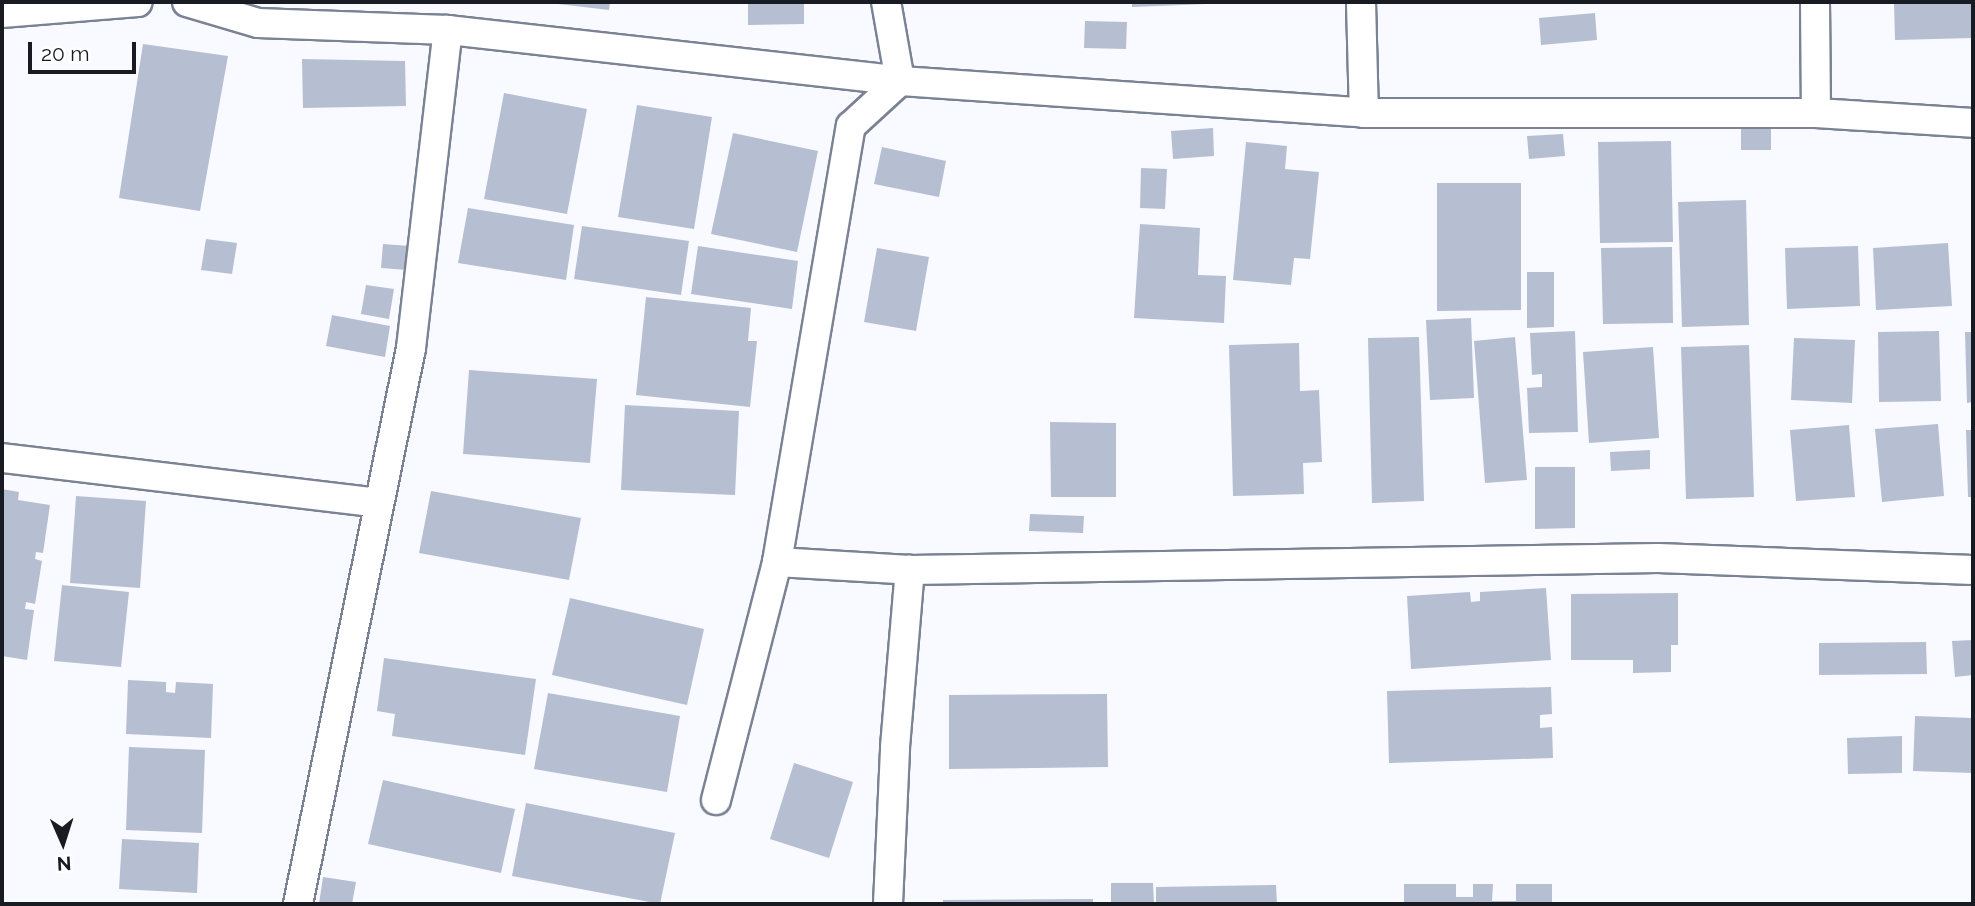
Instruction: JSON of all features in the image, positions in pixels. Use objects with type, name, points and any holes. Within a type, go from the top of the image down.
[{"type":"street","points":[[2,13],[138,2]]},
{"type":"street","points":[[187,2],[258,23],[448,30],[900,81],[1364,113],[1816,113],[1973,123]]},
{"type":"street","points":[[886,2],[900,81]]},
{"type":"street","points":[[1361,2],[1364,113]]},
{"type":"street","points":[[1815,2],[1816,113]]},
{"type":"street","points":[[298,904],[377,503],[411,348],[448,30]]},
{"type":"street","points":[[716,800],[777,562],[851,126],[900,81]]},
{"type":"street","points":[[2,458],[377,503]]},
{"type":"street","points":[[777,562],[910,570],[1658,558],[1973,570]]},
{"type":"street","points":[[888,904],[910,570]]},
{"type":"building","points":[[541,2],[610,2],[609,10]]},
{"type":"building","points":[[748,2],[804,2],[804,24],[748,25]]},
{"type":"building","points":[[1132,2],[1207,2],[1207,4],[1132,7]]},
{"type":"building","points":[[1894,2],[1973,2],[1973,38],[1895,40]]},
{"type":"building","points":[[1595,13],[1597,40],[1541,45],[1539,18]]},
{"type":"building","points":[[1085,21],[1127,22],[1126,49],[1084,48]]},
{"type":"building","points":[[143,44],[228,56],[200,211],[119,198]]},
{"type":"building","points":[[302,59],[405,61],[406,106],[303,108]]},
{"type":"building","points":[[504,93],[587,109],[567,214],[484,199]]},
{"type":"building","points":[[637,105],[712,117],[694,229],[618,217]]},
{"type":"building","points":[[1213,128],[1214,156],[1173,159],[1171,131]]},
{"type":"building","points":[[1741,128],[1771,128],[1771,150],[1741,150]]},
{"type":"building","points":[[733,133],[818,151],[797,252],[711,234]]},
{"type":"building","points":[[1563,134],[1565,156],[1529,159],[1527,136]]},
{"type":"building","points":[[1671,141],[1673,242],[1600,243],[1598,142]]},
{"type":"building","points":[[1246,142],[1287,146],[1285,169],[1319,172],[1310,259],[1294,258],[1291,285],[1233,280]]},
{"type":"building","points":[[882,147],[946,161],[939,197],[874,184]]},
{"type":"building","points":[[1141,168],[1167,169],[1165,209],[1140,208]]},
{"type":"building","points":[[1437,183],[1521,183],[1521,310],[1437,311]]},
{"type":"building","points":[[1746,200],[1749,325],[1682,327],[1678,202]]},
{"type":"building","points":[[468,208],[574,225],[566,280],[458,263]]},
{"type":"building","points":[[1140,224],[1200,228],[1198,275],[1226,276],[1224,323],[1134,318]]},
{"type":"building","points":[[582,226],[689,241],[681,295],[574,279]]},
{"type":"building","points":[[206,239],[237,243],[232,274],[201,270]]},
{"type":"building","points":[[1948,243],[1952,306],[1876,310],[1873,248]]},
{"type":"building","points":[[383,244],[409,246],[407,270],[381,268]]},
{"type":"building","points":[[698,246],[798,261],[792,309],[691,294]]},
{"type":"building","points":[[1858,246],[1860,306],[1787,309],[1785,248]]},
{"type":"building","points":[[1672,247],[1673,323],[1603,324],[1601,248]]},
{"type":"building","points":[[877,248],[929,257],[916,331],[864,322]]},
{"type":"building","points":[[1527,272],[1554,272],[1554,327],[1527,328]]},
{"type":"building","points":[[366,285],[394,289],[389,319],[361,314]]},
{"type":"building","points":[[646,297],[751,308],[748,341],[757,341],[750,407],[636,395]]},
{"type":"building","points":[[332,315],[390,326],[385,357],[326,346]]},
{"type":"building","points":[[1471,318],[1474,398],[1430,400],[1426,320]]},
{"type":"building","points":[[1575,331],[1578,432],[1529,433],[1527,388],[1542,387],[1542,374],[1532,375],[1530,333]]},
{"type":"building","points":[[1939,331],[1941,401],[1879,402],[1878,332]]},
{"type":"building","points":[[1965,332],[1973,332],[1973,402],[1967,403]]},
{"type":"building","points":[[1419,337],[1424,501],[1372,503],[1368,338]]},
{"type":"building","points":[[1515,337],[1527,480],[1485,483],[1474,341]]},
{"type":"building","points":[[1794,338],[1855,340],[1852,403],[1791,400]]},
{"type":"building","points":[[1299,343],[1300,391],[1319,390],[1322,462],[1303,463],[1304,494],[1233,496],[1229,345]]},
{"type":"building","points":[[1749,345],[1754,497],[1686,499],[1681,347]]},
{"type":"building","points":[[1653,347],[1659,438],[1589,443],[1583,352]]},
{"type":"building","points":[[469,370],[597,379],[590,463],[463,454]]},
{"type":"building","points":[[625,405],[739,411],[735,495],[621,490]]},
{"type":"building","points":[[1050,422],[1116,423],[1116,497],[1051,497]]},
{"type":"building","points":[[1938,424],[1944,496],[1882,502],[1875,429]]},
{"type":"building","points":[[1849,425],[1855,497],[1796,501],[1790,430]]},
{"type":"building","points":[[1966,430],[1973,430],[1973,497],[1968,497]]},
{"type":"building","points":[[1650,450],[1650,469],[1611,471],[1610,452]]},
{"type":"building","points":[[1535,467],[1575,467],[1575,528],[1535,529]]},
{"type":"building","points":[[2,489],[19,492],[18,500],[50,505],[43,553],[36,552],[35,559],[42,561],[35,604],[26,602],[25,609],[34,610],[27,660],[2,656]]},
{"type":"building","points":[[431,491],[581,518],[569,580],[419,553]]},
{"type":"building","points":[[76,496],[146,501],[140,588],[70,583]]},
{"type":"building","points":[[1030,514],[1084,516],[1083,533],[1029,531]]},
{"type":"building","points":[[62,585],[129,592],[121,667],[54,661]]},
{"type":"building","points":[[1546,588],[1551,660],[1411,669],[1407,596],[1470,592],[1471,602],[1480,601],[1480,592]]},
{"type":"building","points":[[1678,593],[1678,645],[1671,645],[1671,672],[1633,673],[1633,660],[1571,660],[1571,594]]},
{"type":"building","points":[[570,598],[704,629],[687,705],[552,675]]},
{"type":"building","points":[[1973,640],[1973,675],[1955,677],[1952,641]]},
{"type":"building","points":[[1926,642],[1927,674],[1819,675],[1819,643]]},
{"type":"building","points":[[384,658],[536,679],[525,755],[392,736],[395,714],[377,711]]},
{"type":"building","points":[[128,680],[166,682],[166,692],[175,693],[176,682],[213,684],[211,738],[126,734]]},
{"type":"building","points":[[1551,687],[1552,714],[1540,715],[1540,728],[1552,727],[1553,758],[1389,763],[1387,691]]},
{"type":"building","points":[[548,693],[680,716],[667,792],[534,769]]},
{"type":"building","points":[[1107,694],[1108,767],[949,769],[949,695]]},
{"type":"building","points":[[1915,716],[1973,718],[1973,773],[1913,771]]},
{"type":"building","points":[[1902,736],[1902,773],[1848,774],[1847,738]]},
{"type":"building","points":[[129,747],[205,750],[202,833],[126,830]]},
{"type":"building","points":[[794,763],[853,782],[829,858],[770,839]]},
{"type":"building","points":[[383,780],[515,809],[501,873],[368,844]]},
{"type":"building","points":[[526,803],[675,833],[660,904],[512,876]]},
{"type":"building","points":[[122,839],[199,843],[197,893],[119,889]]},
{"type":"building","points":[[323,877],[356,882],[352,904],[319,904]]},
{"type":"building","points":[[1111,883],[1153,883],[1154,904],[1111,904]]},
{"type":"building","points":[[1404,884],[1456,884],[1456,897],[1473,897],[1473,884],[1493,884],[1492,901],[1516,901],[1516,884],[1552,884],[1552,904],[1404,904]]},
{"type":"building","points":[[1276,885],[1277,904],[1156,904],[1156,887]]},
{"type":"building","points":[[1093,899],[1093,904],[943,904],[943,900]]}]
